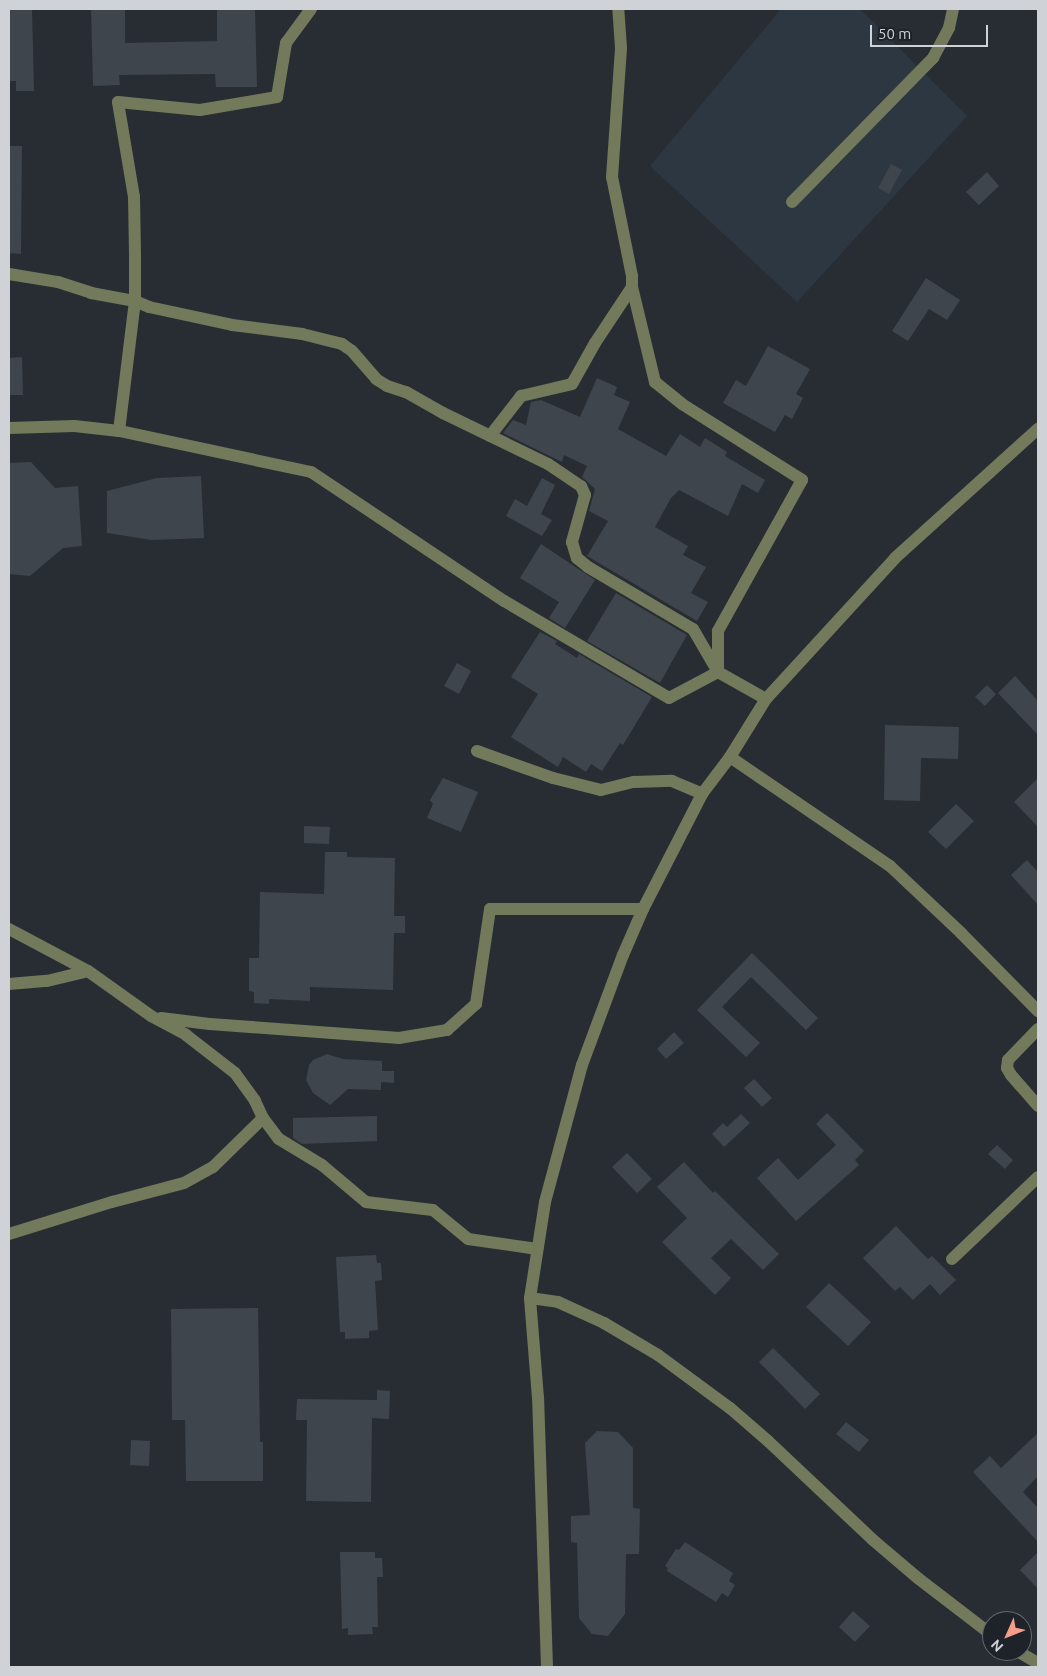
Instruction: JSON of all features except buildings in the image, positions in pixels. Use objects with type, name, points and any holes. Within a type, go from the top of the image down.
[{"type":"street","points":[[119,430],[135,301],[134,197],[118,102],[200,110],[277,97],[286,44],[311,9]]},
{"type":"street","points":[[618,9],[621,48],[612,177],[632,276],[632,287],[656,382],[682,404],[802,480],[718,632],[718,672]]},
{"type":"street","points":[[792,202],[933,58],[949,28],[953,9]]},
{"type":"street","points":[[9,274],[58,282],[91,293],[135,301],[149,308],[232,325],[331,340],[352,351],[376,379],[386,386],[406,392],[548,464],[581,486],[585,495],[572,542],[577,558],[588,568],[693,629],[718,672],[766,699]]},
{"type":"street","points":[[490,436],[521,396],[572,384],[595,342],[632,287]]},
{"type":"street","points":[[9,428],[74,426],[119,430],[312,472],[504,601],[669,698],[718,672]]},
{"type":"street","points":[[547,1667],[538,1398],[530,1298],[545,1202],[582,1065],[623,955],[643,909],[702,794],[730,757],[766,699],[895,558],[1038,429]]},
{"type":"street","points":[[477,751],[553,778],[601,790],[634,782],[672,781],[702,794]]},
{"type":"street","points":[[730,757],[890,866],[961,933],[1038,1011]]},
{"type":"street","points":[[151,1016],[210,1024],[337,1035],[413,1037],[447,1030],[476,1004],[490,909],[643,909]]},
{"type":"street","points":[[9,930],[88,971],[151,1016],[186,1035],[235,1073],[255,1101],[263,1118],[279,1139],[322,1165],[366,1202],[433,1210],[468,1239],[537,1249]]},
{"type":"street","points":[[9,984],[47,981],[88,971]]},
{"type":"street","points":[[1038,1029],[1008,1060],[1007,1068],[1010,1075],[1038,1106]]},
{"type":"street","points":[[9,1234],[112,1202],[184,1183],[213,1167],[263,1118]]},
{"type":"street","points":[[952,1259],[1038,1177]]},
{"type":"street","points":[[530,1298],[558,1302],[604,1323],[658,1355],[730,1408],[873,1540],[919,1579],[982,1627]]},
{"type":"shaded area","points":[[781,9],[860,9],[967,116],[797,302],[650,166]]}]
